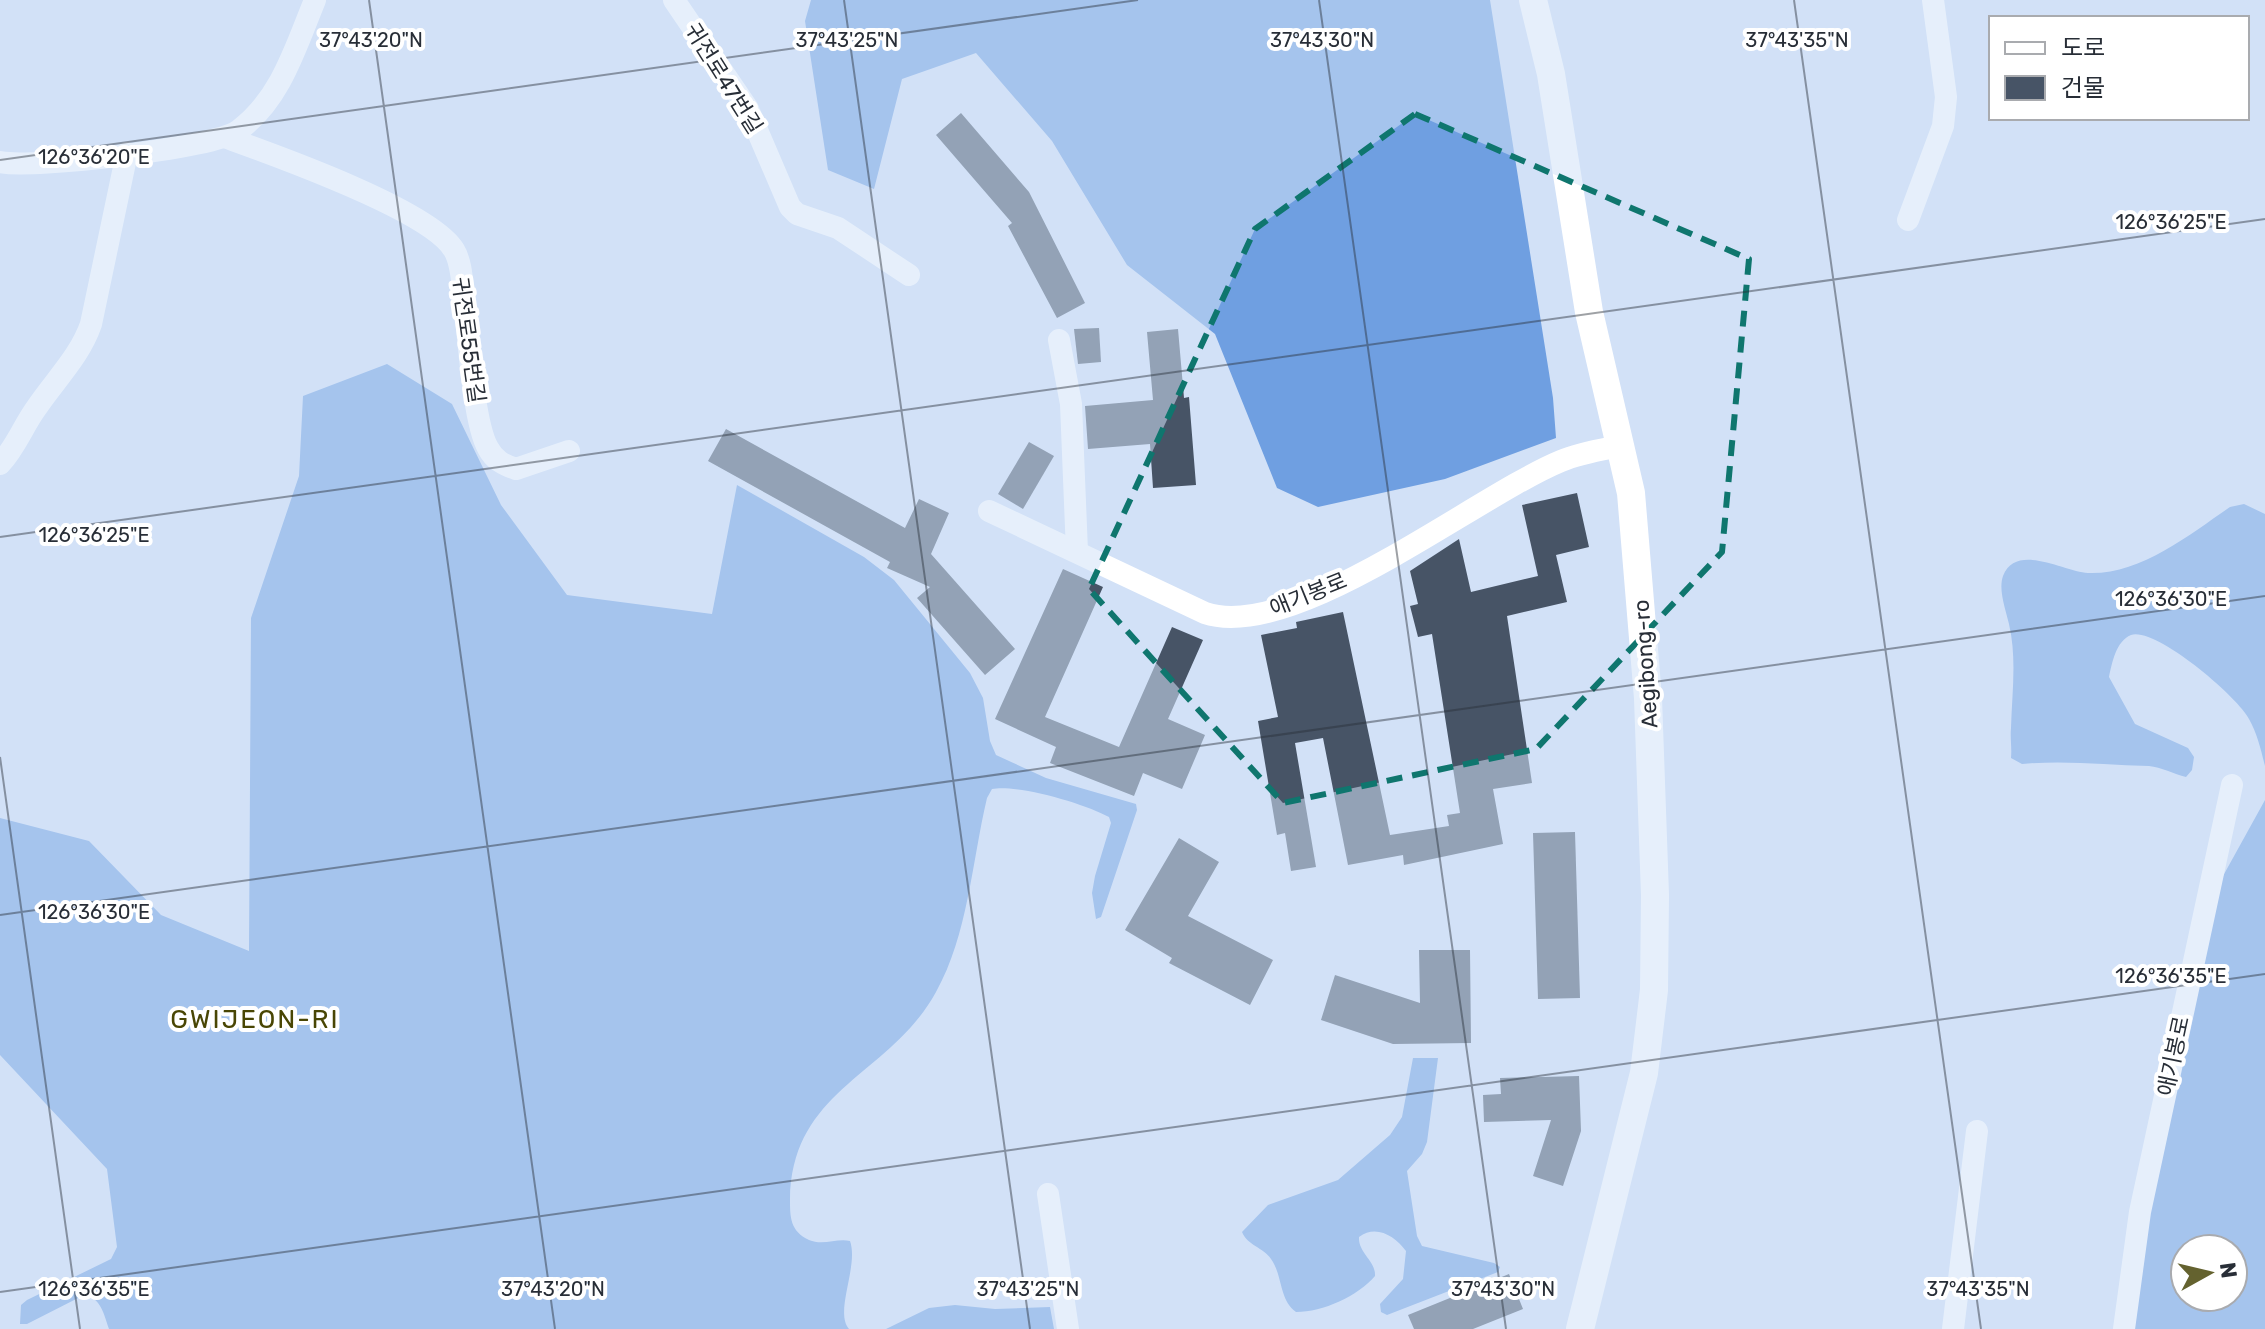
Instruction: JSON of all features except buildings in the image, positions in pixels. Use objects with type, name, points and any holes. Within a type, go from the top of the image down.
[{"type":"main road","name":"Aegibong-ro","points":[[1533,0],[1554,89],[1589,312],[1631,493],[1648,698],[1655,895],[1654,990],[1644,1073],[1580,1329]]},
{"type":"lane","points":[[227,138],[254,117],[275,91],[315,0]]},
{"type":"lane","name":"귀전로47번길","points":[[674,0],[748,109],[790,207],[797,214],[838,228],[909,275]]},
{"type":"lane","points":[[1908,220],[1943,126],[1946,97],[1933,0]]},
{"type":"lane","name":"귀전로55번길","points":[[0,162],[38,164],[227,138],[354,187],[442,235],[456,252],[487,447],[500,463],[516,469],[569,451]]},
{"type":"lane","points":[[0,464],[13,450],[35,409],[83,347],[91,324],[127,153]]},
{"type":"lane","points":[[1059,340],[1071,404],[1077,552]]},
{"type":"lane","name":"애기봉로","points":[[989,511],[1205,613],[1233,618],[1281,608],[1342,583],[1560,461],[1620,446]]},
{"type":"lane","name":"애기봉로","points":[[2124,1329],[2140,1212],[2232,785]]},
{"type":"lane","points":[[1953,1329],[1977,1131]]},
{"type":"lane","points":[[1048,1194],[1068,1329]]},
{"type":"highlighted area","points":[[1415,114],[1749,259],[1722,552],[1536,749],[1283,803],[1089,589],[1255,229]]},
{"type":"shaded area","points":[[811,0],[1490,0],[1553,398],[1556,438],[1445,479],[1318,507],[1277,488],[1215,334],[1127,265],[1052,141],[976,53],[902,79],[874,189],[828,170],[805,21]]},
{"type":"shaded area","points":[[387,364],[452,404],[501,505],[567,595],[712,614],[737,485],[864,557],[894,580],[970,673],[983,698],[990,741],[996,755],[1046,778],[1136,804],[1137,810],[1101,917],[1096,919],[1092,893],[1111,823],[1109,817],[1069,801],[1018,789],[992,789],[987,798],[962,922],[947,970],[936,992],[917,1020],[894,1044],[825,1107],[807,1132],[795,1162],[790,1199],[795,1228],[814,1242],[850,1241],[852,1263],[844,1312],[849,1329],[109,1329],[98,1303],[84,1295],[27,1324],[20,1324],[21,1305],[27,1300],[111,1259],[117,1247],[107,1169],[0,1055],[0,818],[89,841],[161,915],[249,951],[251,618],[299,476],[303,396]]},
{"type":"shaded area","points":[[2244,504],[2265,514],[2265,766],[2252,724],[2229,695],[2176,652],[2143,635],[2131,635],[2122,642],[2113,659],[2109,677],[2135,724],[2188,748],[2194,757],[2192,770],[2186,777],[2149,766],[2022,764],[2011,758],[2013,650],[2001,587],[2009,566],[2019,561],[2042,561],[2088,573],[2126,567],[2181,541],[2230,507]]},
{"type":"shaded area","points":[[2265,800],[2265,1329],[2134,1329],[2139,1249],[2223,876]]},
{"type":"shaded area","points":[[1413,1058],[1438,1058],[1427,1142],[1422,1154],[1407,1171],[1417,1236],[1422,1246],[1494,1263],[1500,1267],[1498,1272],[1387,1315],[1381,1312],[1380,1304],[1403,1279],[1406,1251],[1385,1234],[1365,1233],[1359,1237],[1359,1243],[1373,1266],[1375,1276],[1339,1302],[1296,1312],[1287,1301],[1271,1259],[1242,1232],[1268,1205],[1338,1180],[1390,1135],[1402,1117]]},
{"type":"shaded area","points":[[955,1305],[995,1309],[1050,1307],[1054,1329],[886,1329],[929,1308]]},
{"type":"district","name":"GWIJEON-RI","points":[[255,1019]]}]
